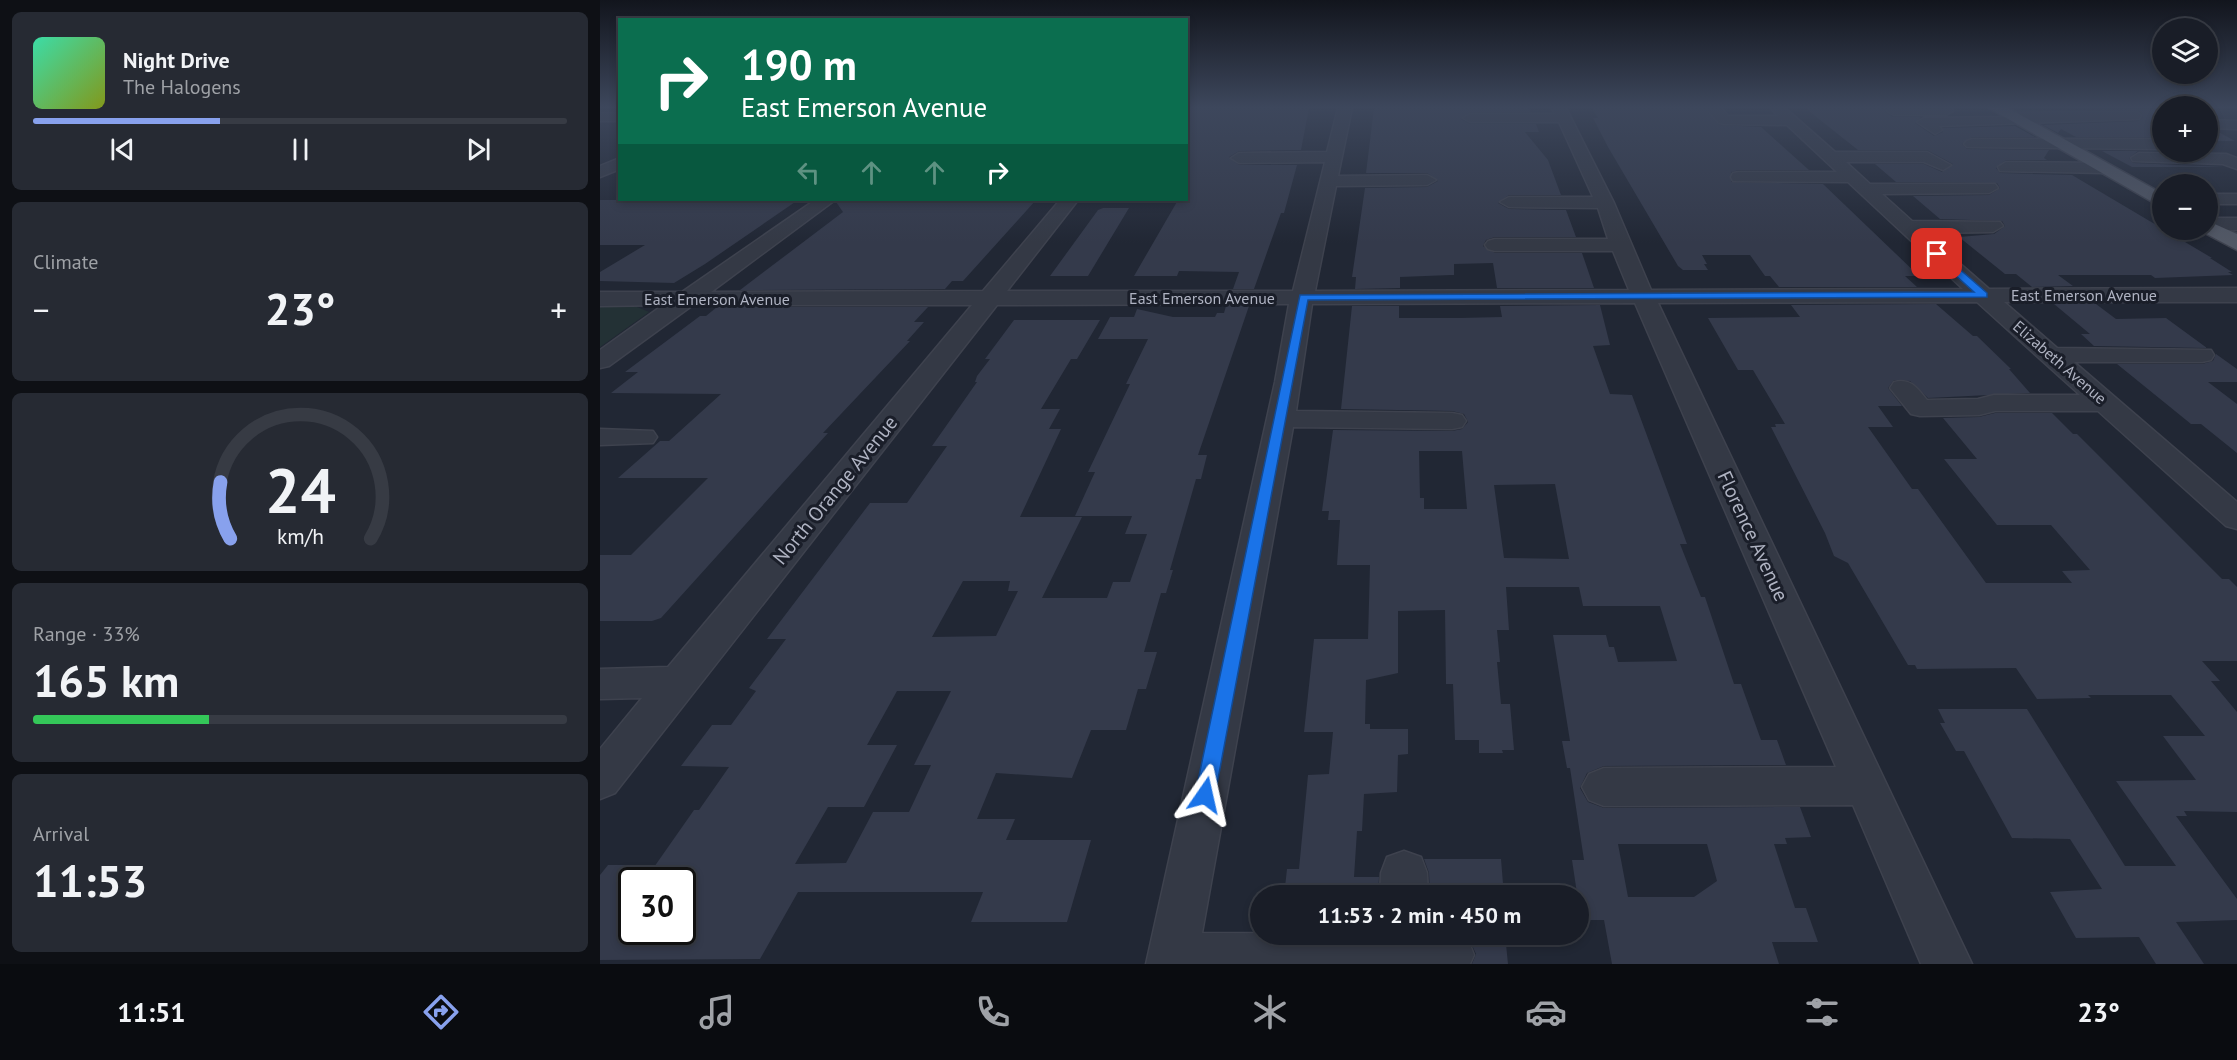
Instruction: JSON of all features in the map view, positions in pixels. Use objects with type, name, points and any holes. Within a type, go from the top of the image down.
[{"type":"main road","points":[[2076,153],[2152,195]]},
{"type":"street","points":[[1335,153],[1304,297],[1171,962],[1416,953]]},
{"type":"street","name":"Florence Avenue","points":[[1581,153],[1605,202],[1620,245],[1947,964]]},
{"type":"street","name":"Elizabeth Avenue","points":[[1827,153],[1983,295],[2054,355],[2237,519]]},
{"type":"street","points":[[2082,156],[2152,155]]},
{"type":"street","points":[[2082,156],[2226,159],[2237,164]]},
{"type":"street","points":[[1832,157],[1927,157],[1943,165]]},
{"type":"street","points":[[1239,158],[1427,180]]},
{"type":"street","points":[[600,173],[618,164]]},
{"type":"street","points":[[2006,167],[2237,171]]},
{"type":"street","points":[[600,173],[618,173]]},
{"type":"street","points":[[1739,177],[1989,188]]},
{"type":"street","points":[[2218,199],[2237,199]]},
{"type":"street","points":[[600,361],[825,201]]},
{"type":"street","name":"North Orange Avenue","points":[[600,780],[1068,201]]},
{"type":"street","points":[[1509,202],[1605,202]]},
{"type":"street","points":[[1907,227],[1993,226]]},
{"type":"street","points":[[1495,245],[1620,245]]},
{"type":"street","name":"East Emerson Avenue","points":[[600,299],[2237,295]]},
{"type":"street","points":[[2054,355],[2202,355]]},
{"type":"street","points":[[1919,407],[1978,397],[2107,403]]},
{"type":"street","points":[[1978,397],[2004,426]]},
{"type":"street","points":[[1281,419],[1452,421]]},
{"type":"street","points":[[600,437],[643,437]]},
{"type":"street","points":[[600,684],[681,682]]},
{"type":"street","points":[[1604,788],[1868,786]]},
{"type":"shaded area","points":[[600,307],[637,307],[649,312],[600,347]]},
{"type":"building","points":[[1188,153],[1236,153],[1229,157],[1239,165],[1297,165],[1284,213],[1281,213],[1254,289],[1233,289],[1239,272],[1179,271],[1177,276],[1134,276],[1177,201],[1188,201]]},
{"type":"building","points":[[1368,153],[1542,153],[1548,160],[1561,195],[1509,195],[1498,203],[1509,209],[1566,210],[1576,237],[1495,237],[1486,240],[1483,246],[1495,253],[1582,253],[1594,288],[1497,288],[1493,263],[1454,264],[1454,275],[1400,277],[1400,288],[1355,289],[1356,277],[1352,277],[1365,188],[1427,187],[1438,181],[1427,173],[1366,173]]},
{"type":"building","points":[[1612,153],[1790,153],[1809,170],[1739,170],[1731,172],[1731,182],[1823,184],[1919,276],[1905,276],[1917,287],[1779,287],[1770,276],[1765,276],[1750,255],[1702,255],[1708,270],[1683,270],[1678,266]]},
{"type":"building","points":[[1933,153],[2047,153],[2044,158],[2047,160],[2006,160],[1996,168],[2000,173],[2072,175],[2152,222],[2152,240],[2182,240],[2212,258],[2210,258],[2232,272],[2228,272],[2233,275],[2155,278],[2151,275],[2058,275],[2073,286],[2032,287],[2016,274],[2005,274],[1959,237],[1994,234],[2005,226],[2002,221],[1940,219],[1913,196],[1989,195],[2000,188],[1997,183],[1896,182],[1875,164],[1924,164],[1942,172],[1953,164]]},
{"type":"building","points":[[2106,153],[2135,153],[2129,158],[2133,163],[2224,167],[2132,167]]},
{"type":"building","points":[[600,200],[797,201],[674,283],[600,281],[600,272],[645,245],[600,245]]},
{"type":"building","points":[[1035,201],[963,281],[952,281],[945,289],[740,290],[843,212],[836,202]]},
{"type":"building","points":[[1129,208],[1088,276],[1050,276],[1098,210]]},
{"type":"building","points":[[1936,304],[1973,336],[1977,336],[2011,369],[2009,369],[2030,393],[1928,398],[1910,381],[1894,380],[1888,388],[1902,406],[1878,406],[1893,427],[1868,427],[1912,489],[1918,489],[1986,583],[2072,583],[2062,571],[2090,570],[2051,525],[1997,525],[1944,459],[1977,459],[1943,418],[1979,417],[1995,413],[2052,413],[2073,434],[2077,434],[2222,579],[2229,579],[2237,587],[2237,661],[2202,661],[2220,681],[2211,681],[2237,712],[2237,812],[2184,811],[2187,816],[2176,816],[2237,899],[2237,920],[2176,922],[2204,964],[2156,964],[2139,937],[2076,938],[2050,892],[2102,889],[2070,839],[2012,838],[1964,751],[1956,751],[1940,723],[1945,723],[1938,709],[2027,709],[2125,866],[2176,866],[2116,781],[2196,780],[2163,736],[2205,736],[2171,695],[2088,695],[2091,698],[2037,699],[2016,668],[1917,669],[1915,665],[1908,665],[1848,563],[1834,556],[1825,533],[1771,427],[1776,427],[1775,424],[1785,424],[1753,370],[1738,370],[1708,318],[1800,317],[1791,305]]},
{"type":"building","points":[[2054,304],[2096,304],[2116,319],[2166,318],[2207,348],[2094,346],[2081,334],[2090,334]]},
{"type":"building","points":[[1600,305],[1610,345],[1593,346],[1610,394],[1632,395],[1687,544],[1680,544],[1701,597],[1705,597],[1734,684],[1741,684],[1761,740],[1777,740],[1786,765],[1604,766],[1587,773],[1580,788],[1588,802],[1604,808],[1800,807],[1811,837],[1785,838],[1787,844],[1774,844],[1795,908],[1806,908],[1818,942],[1772,942],[1779,964],[1612,964],[1604,920],[1589,920],[1589,885],[1576,885],[1572,860],[1584,860],[1570,768],[1567,768],[1562,741],[1570,741],[1553,635],[1606,635],[1609,647],[1614,647],[1618,662],[1677,661],[1660,606],[1583,606],[1579,587],[1506,587],[1509,630],[1497,630],[1500,662],[1497,662],[1501,704],[1510,704],[1514,750],[1502,750],[1503,753],[1479,753],[1479,740],[1455,740],[1453,684],[1446,684],[1445,610],[1398,611],[1398,673],[1366,680],[1365,724],[1370,724],[1370,729],[1408,729],[1408,754],[1398,755],[1397,792],[1364,794],[1362,831],[1357,831],[1354,877],[1379,877],[1379,885],[1285,885],[1287,869],[1299,869],[1308,775],[1329,774],[1333,732],[1304,732],[1314,639],[1368,639],[1370,565],[1337,565],[1340,520],[1328,520],[1329,511],[1322,511],[1333,430],[1452,431],[1462,429],[1468,422],[1464,414],[1452,411],[1341,409],[1352,306],[1399,306],[1399,318],[1502,317],[1500,306]],"holes":[[[1419,451],[1462,451],[1467,509],[1424,509],[1424,498],[1420,498]],[[1555,484],[1569,559],[1504,558],[1494,485]],[[1618,844],[1707,844],[1717,881],[1694,897],[1628,897]]]},
{"type":"building","points":[[1226,306],[1249,306],[1198,455],[1207,455],[1201,479],[1196,479],[1170,570],[1173,570],[1166,593],[1161,593],[1144,652],[1157,652],[1146,689],[1138,689],[1126,730],[1091,730],[1072,778],[996,773],[977,819],[1015,819],[1006,840],[1091,840],[1067,922],[971,922],[983,892],[798,892],[760,959],[600,960],[600,875],[608,865],[632,865],[632,867],[618,867],[618,945],[696,945],[696,867],[654,867],[694,810],[699,810],[729,767],[681,766],[712,725],[731,725],[756,691],[749,688],[786,639],[767,639],[870,503],[907,503],[947,446],[932,446],[977,382],[975,382],[977,376],[990,359],[985,359],[1014,320],[1100,320],[1077,359],[1071,359],[1041,409],[1060,409],[1049,429],[1061,429],[1020,517],[1082,517],[1042,598],[1107,598],[1113,582],[1130,582],[1147,534],[1125,534],[1132,516],[1075,516],[1095,472],[1088,472],[1130,384],[1126,384],[1148,339],[1098,339],[1110,317],[1134,317],[1137,309],[1173,317],[1215,317],[1217,313],[1224,313]],"holes":[[[963,581],[1010,581],[1008,591],[1018,591],[996,636],[932,637]],[[897,691],[951,691],[914,765],[931,765],[909,812],[873,812],[846,863],[795,864],[828,807],[864,807],[897,745],[867,745]]]},
{"type":"building","points":[[717,307],[928,307],[914,322],[924,322],[907,341],[910,341],[823,433],[828,433],[661,618],[652,621],[600,621],[600,555],[631,555],[708,478],[618,478],[660,441],[669,441],[721,394],[611,393],[638,372],[625,372],[700,316],[706,316]]},
{"type":"building","points":[[2216,354],[2237,369],[2237,382],[2208,382],[2237,404],[2237,453],[2201,424],[2191,424],[2117,364],[2202,364],[2213,361]]},
{"type":"building","points":[[1424,859],[1501,859],[1503,885],[1430,885],[1429,873]]},
{"type":"building","points":[[1472,945],[1506,945],[1508,964],[1472,964],[1476,954]]},
{"type":"route","points":[[1205,795],[1288,382],[1299,311],[1304,297],[1983,295],[1937,254]]}]
